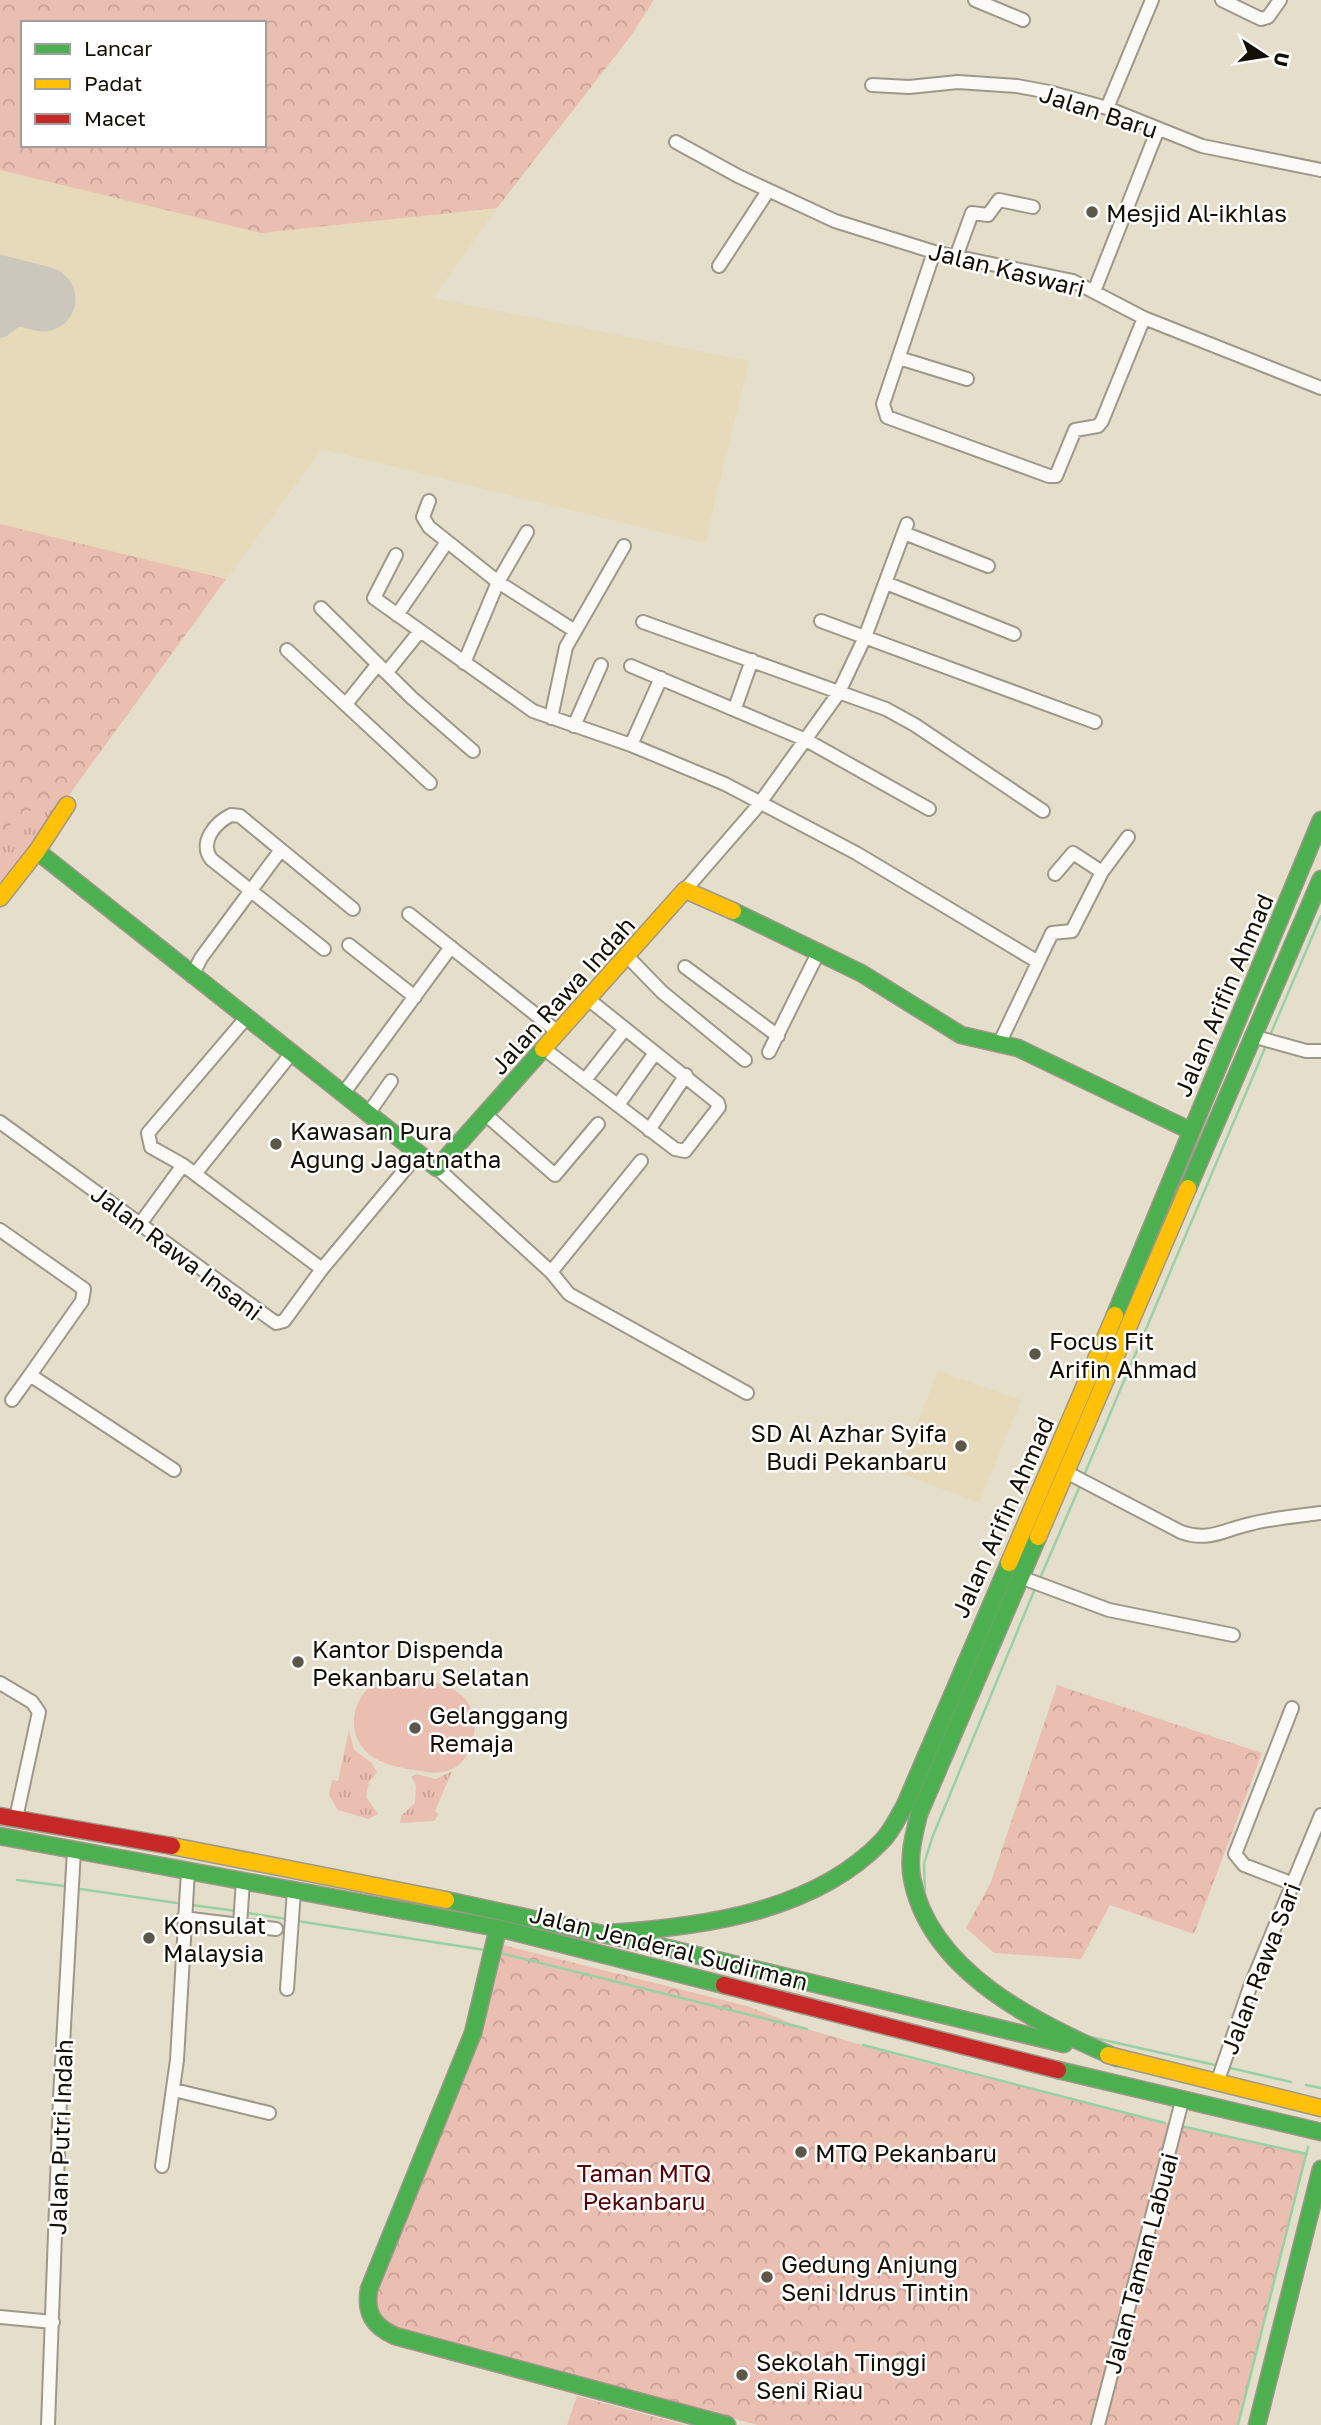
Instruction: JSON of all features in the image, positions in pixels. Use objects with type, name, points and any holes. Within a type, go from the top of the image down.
[{"type":"main road","points":[[0,898],[37,851],[67,804]]},
{"type":"main road","name":"Jalan Arifin Ahmad","points":[[609,1933],[663,1931],[717,1920],[788,1899],[837,1877],[882,1841],[905,1805],[1110,1326],[1187,1129],[1321,820]]},
{"type":"main road","points":[[37,851],[437,1168]]},
{"type":"main road","name":"Jalan Arifin Ahmad","points":[[1117,2058],[1035,2021],[982,1980],[941,1940],[921,1908],[913,1883],[912,1844],[919,1814],[1321,879]]},
{"type":"main road","points":[[685,890],[698,893],[819,951],[882,985],[961,1035],[1000,1042],[1187,1129]]},
{"type":"main road","name":"Jalan Rawa Indah","points":[[437,1168],[685,890]]},
{"type":"main road","points":[[1110,1326],[1126,1334]]},
{"type":"main road","name":"Jalan Jenderal Sudirman","points":[[8,1817],[100,1832],[609,1933],[1321,2108]]},
{"type":"main road","points":[[95,1854],[100,1832]]},
{"type":"main road","name":"Jalan Jenderal Sudirman","points":[[0,1836],[498,1928],[855,2016],[1182,2101],[1321,2132]]},
{"type":"main road","points":[[498,1928],[473,2033],[369,2289],[367,2314],[374,2325],[395,2336],[727,2425]]},
{"type":"main road","points":[[822,2008],[828,1986]]},
{"type":"main road","points":[[855,2016],[861,1994]]},
{"type":"main road","points":[[1257,2425],[1321,2169]]},
{"type":"street","points":[[975,0],[1023,20]]},
{"type":"street","points":[[1107,108],[1152,0]]},
{"type":"street","points":[[1222,0],[1261,19],[1268,17],[1280,0]]},
{"type":"street","name":"Jalan Baru","points":[[872,85],[909,87],[958,82],[1017,86],[1107,108],[1219,151],[1321,170]]},
{"type":"street","points":[[1095,289],[1158,129]]},
{"type":"street","name":"Jalan Kaswari","points":[[676,142],[768,191],[835,221],[933,252],[1054,276],[1095,289],[1144,318],[1321,387]]},
{"type":"street","points":[[719,266],[768,191]]},
{"type":"street","points":[[956,257],[974,212],[988,215],[999,200],[1033,207]]},
{"type":"street","points":[[933,252],[883,404],[887,417],[1056,476],[1075,430],[1098,426],[1102,421],[1144,318]]},
{"type":"street","points":[[899,358],[968,379]]},
{"type":"street","points":[[429,501],[424,521],[447,542],[498,582],[575,631]]},
{"type":"street","points":[[685,890],[760,803],[838,694],[906,529],[988,566]]},
{"type":"street","points":[[464,663],[498,582],[527,533]]},
{"type":"street","points":[[397,615],[447,542]]},
{"type":"street","points":[[551,718],[562,659],[624,546]]},
{"type":"street","points":[[396,555],[374,598],[515,699],[551,718],[631,745],[725,784],[856,853],[1038,962]]},
{"type":"street","points":[[886,583],[1014,634]]},
{"type":"street","points":[[321,608],[473,751]]},
{"type":"street","points":[[821,621],[1095,722]]},
{"type":"street","points":[[643,622],[900,716],[1043,811]]},
{"type":"street","points":[[346,704],[420,631]]},
{"type":"street","points":[[287,650],[430,783]]},
{"type":"street","points":[[735,708],[752,660]]},
{"type":"street","points":[[574,726],[601,665]]},
{"type":"street","points":[[631,666],[806,740],[929,809]]},
{"type":"street","points":[[631,745],[661,678]]},
{"type":"street","points":[[324,949],[211,859],[205,849],[206,841],[225,818],[236,815],[353,909]]},
{"type":"street","points":[[1000,1042],[1053,932],[1072,931],[1102,872],[1128,837]]},
{"type":"street","points":[[192,976],[201,958],[280,851]]},
{"type":"street","points":[[1055,874],[1073,853],[1102,872]]},
{"type":"street","points":[[409,914],[559,1033]]},
{"type":"street","points":[[349,945],[415,997]]},
{"type":"street","points":[[343,1094],[451,947]]},
{"type":"street","points":[[769,1052],[819,951]]},
{"type":"street","points":[[628,957],[662,992],[745,1060]]},
{"type":"street","points":[[685,967],[778,1036]]},
{"type":"street","points":[[543,1048],[675,1149],[685,1151],[719,1107],[715,1100],[588,999]]},
{"type":"street","points":[[246,1018],[148,1133],[151,1147],[183,1165],[322,1269]]},
{"type":"street","points":[[585,1080],[625,1028]]},
{"type":"street","points":[[1252,1036],[1306,1051],[1321,1051]]},
{"type":"street","points":[[618,1105],[655,1053]]},
{"type":"street","points":[[195,1174],[291,1054]]},
{"type":"street","points":[[649,1130],[686,1075]]},
{"type":"street","points":[[368,1114],[391,1081]]},
{"type":"street","points":[[485,1114],[555,1175],[598,1124]]},
{"type":"street","name":"Jalan Rawa Insani","points":[[0,1122],[276,1323],[284,1321],[322,1269],[418,1154]]},
{"type":"street","points":[[551,1272],[641,1161]]},
{"type":"street","points":[[140,1224],[183,1165]]},
{"type":"street","points":[[437,1168],[551,1272],[569,1294],[747,1393]]},
{"type":"street","points":[[0,1230],[84,1289],[82,1301],[12,1400]]},
{"type":"street","points":[[30,1375],[174,1470]]},
{"type":"street","points":[[1066,1472],[1181,1532],[1196,1536],[1227,1534],[1251,1524],[1321,1513]]},
{"type":"street","points":[[1020,1577],[1109,1609],[1233,1635]]},
{"type":"street","points":[[0,1682],[32,1702],[39,1712],[8,1817]]},
{"type":"street","points":[[1291,1883],[1244,1865],[1235,1854],[1292,1708]]},
{"type":"street","name":"Jalan Rawa Sari","points":[[1217,2083],[1291,1883],[1321,1815]]},
{"type":"street","name":"Jalan Putri Indah","points":[[48,2425],[60,2097],[74,1850]]},
{"type":"street","points":[[162,2166],[174,2090],[188,1870]]},
{"type":"street","points":[[240,1925],[243,1880]]},
{"type":"street","points":[[287,1989],[294,1890]]},
{"type":"street","points":[[183,1918],[276,1929]]},
{"type":"street","points":[[174,2090],[269,2113]]},
{"type":"street","name":"Jalan Taman Labuai","points":[[1098,2425],[1182,2101]]},
{"type":"street","points":[[0,2316],[53,2322]]},
{"type":"shaded area","points":[[0,0],[654,0],[630,37],[497,208],[433,298],[749,361],[705,543],[322,449],[0,887]]},
{"type":"shaded area","points":[[938,1371],[1021,1400],[979,1503],[898,1472]]},
{"type":"green space","points":[[0,0],[654,0],[630,37],[497,208],[261,233],[0,170]]},
{"type":"green space","points":[[0,524],[226,579],[58,810],[43,804],[15,820],[0,837]]},
{"type":"green space","points":[[43,804],[58,810],[56,815],[0,887],[0,836],[15,820]]},
{"type":"green space","name":"Gelanggang Remaja","points":[[387,1676],[434,1682],[460,1694],[469,1704],[474,1718],[473,1739],[468,1753],[459,1765],[436,1773],[402,1768],[379,1761],[360,1744],[354,1722],[356,1710],[367,1690]]},
{"type":"green space","points":[[1057,1685],[1262,1753],[1194,1934],[1110,1905],[1081,1959],[994,1953],[966,1928],[991,1882]]},
{"type":"green space","points":[[349,1730],[354,1750],[371,1762],[377,1772],[369,1782],[366,1797],[378,1814],[368,1819],[338,1810],[329,1795],[332,1780],[338,1781]]},
{"type":"green space","points":[[452,1771],[435,1811],[439,1814],[434,1821],[400,1823],[401,1816],[415,1803],[416,1786],[412,1777],[416,1774],[436,1779]]},
{"type":"green space","name":"Taman MTQ Pekanbaru","points":[[503,1945],[747,2006],[807,2029],[899,2056],[1162,2122],[1307,2154],[1238,2425],[758,2425],[384,2328],[373,2309],[378,2290],[493,1990]]},
{"type":"green space","points":[[577,2396],[685,2425],[567,2425]]},
{"type":"waterway","points":[[1271,1033],[1321,916]]},
{"type":"waterway","points":[[1085,1473],[1265,1048]]},
{"type":"waterway","points":[[1041,1576],[1079,1488]]},
{"type":"waterway","points":[[925,1895],[924,1864],[932,1838],[1034,1591]]},
{"type":"waterway","points":[[17,1880],[64,1886]]},
{"type":"waterway","points":[[80,1889],[177,1903]]},
{"type":"waterway","points":[[192,1905],[236,1911]]},
{"type":"waterway","points":[[248,1913],[287,1919]]},
{"type":"waterway","points":[[297,1921],[485,1950]]},
{"type":"waterway","points":[[500,1953],[807,2029]]},
{"type":"waterway","points":[[1086,2036],[1215,2065]]},
{"type":"waterway","points":[[863,2045],[1165,2123]]},
{"type":"waterway","points":[[1230,2068],[1291,2082]]},
{"type":"waterway","points":[[1306,2085],[1321,2088]]},
{"type":"waterway","points":[[1181,2126],[1307,2154]]},
{"type":"waterway","points":[[1238,2425],[1308,2147]]},
{"type":"taxiway","points":[[0,271],[15,279],[20,293],[13,315],[0,325]]},
{"type":"runway","points":[[0,288],[43,299]]},
{"type":"traffic: fast","points":[[1115,1315],[1321,820]]},
{"type":"traffic: fast","points":[[37,851],[437,1168],[543,1049]]},
{"type":"traffic: fast","points":[[1188,1188],[1321,879]]},
{"type":"traffic: fast","points":[[733,911],[861,973],[961,1035],[1018,1048],[1191,1131]]},
{"type":"traffic: fast","points":[[1038,1537],[919,1814],[911,1854],[912,1878],[922,1911],[940,1941],[964,1968],[1022,2011],[1117,2058]]},
{"type":"traffic: fast","points":[[609,1933],[718,1920],[790,1900],[855,1865],[882,1841],[905,1805],[1009,1563]]},
{"type":"traffic: fast","points":[[0,1836],[498,1928],[724,1985]]},
{"type":"traffic: fast","points":[[446,1900],[667,1948],[1064,2044]]},
{"type":"traffic: fast","points":[[498,1928],[473,2033],[369,2289],[368,2305],[372,2318],[381,2328],[395,2336],[727,2425]]},
{"type":"traffic: fast","points":[[1058,2070],[1321,2132]]},
{"type":"traffic: fast","points":[[1257,2425],[1321,2169]]},
{"type":"traffic: slow","points":[[0,898],[37,851],[67,805]]},
{"type":"traffic: slow","points":[[543,1049],[685,890],[733,911]]},
{"type":"traffic: slow","points":[[1038,1537],[1188,1188]]},
{"type":"traffic: slow","points":[[1009,1563],[1115,1315]]},
{"type":"traffic: slow","points":[[172,1846],[446,1900]]},
{"type":"traffic: slow","points":[[1108,2055],[1321,2108]]},
{"type":"traffic: jam","points":[[0,1816],[172,1846]]},
{"type":"traffic: jam","points":[[724,1985],[1058,2070]]},
{"type":"place","name":"Mesjid Al-ikhlas","points":[[1092,212]]},
{"type":"place","name":"Kawasan Pura Agung Jagatnatha","points":[[276,1144]]},
{"type":"place","name":"Focus Fit Arifin Ahmad","points":[[1035,1354]]},
{"type":"place","name":"SD Al Azhar Syifa Budi Pekanbaru","points":[[961,1446]]},
{"type":"place","name":"Kantor Dispenda Pekanbaru Selatan","points":[[298,1662]]},
{"type":"place","name":"Gelanggang Remaja","points":[[415,1728]]},
{"type":"place","name":"Konsulat Malaysia","points":[[149,1938]]},
{"type":"place","name":"MTQ Pekanbaru","points":[[801,2152]]},
{"type":"place","name":"Gedung Anjung Seni Idrus Tintin","points":[[767,2277]]},
{"type":"place","name":"Sekolah Tinggi Seni Riau","points":[[742,2375]]}]
